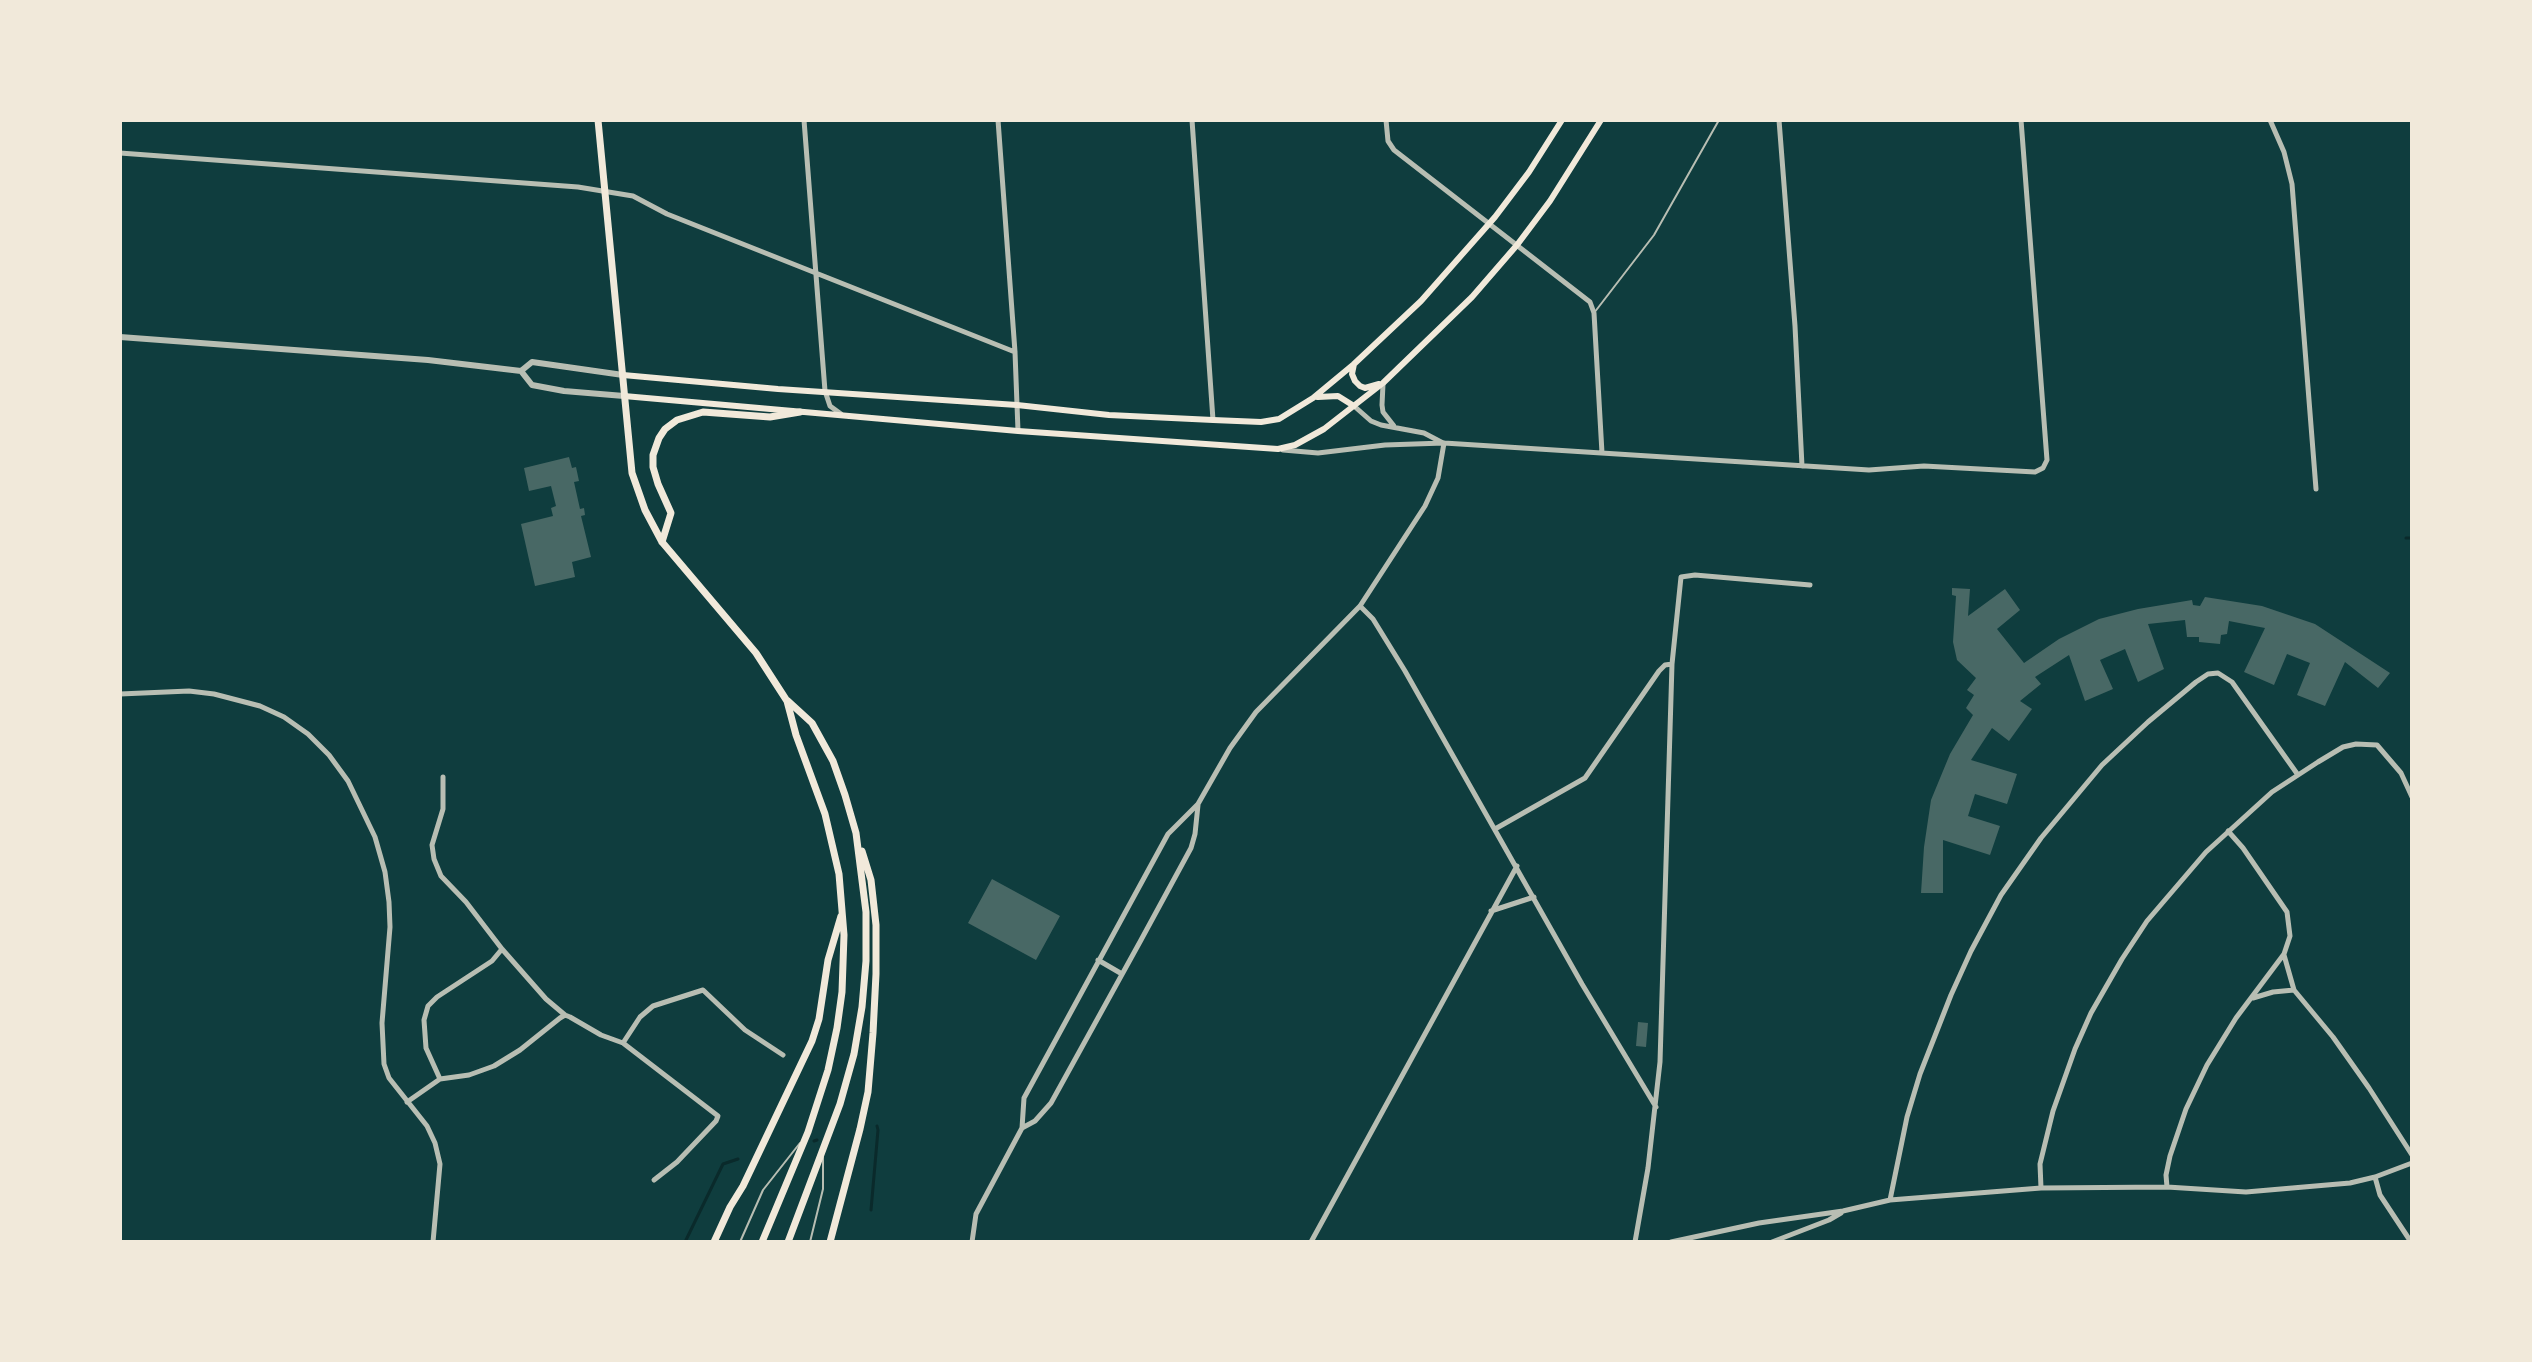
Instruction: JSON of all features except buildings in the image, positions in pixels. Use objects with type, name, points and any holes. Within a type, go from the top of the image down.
[{"type":"main road","points":[[598,120],[632,473],[645,510],[662,542],[756,653],[787,701],[812,723],[833,761],[871,880],[876,925],[876,974],[868,1092],[830,1242]]},
{"type":"main road","points":[[623,375],[1017,405],[1109,415],[1261,422],[1279,419],[1313,398],[1354,364],[1421,301],[1489,225],[1529,172],[1562,120]]},
{"type":"main road","points":[[624,396],[1018,431],[1278,449],[1308,439],[1354,406],[1438,332],[1517,245],[1557,190],[1601,120]]},
{"type":"main road","points":[[1354,364],[1352,374],[1360,386],[1365,388],[1383,383]]},
{"type":"main road","points":[[1313,398],[1338,396],[1354,406]]},
{"type":"main road","points":[[662,542],[671,513],[658,484],[653,455],[665,429],[677,420],[703,412],[770,417],[800,412]]},
{"type":"main road","points":[[762,1242],[808,1132],[828,1070],[843,976],[843,910],[839,874],[825,814],[787,701]]},
{"type":"main road","points":[[788,1242],[840,1104],[854,1054],[862,1007],[866,912],[856,833]]},
{"type":"main road","points":[[714,1242],[812,1041],[825,995],[828,960],[843,910]]},
{"type":"street","points":[[804,120],[825,391],[830,406],[842,415]]},
{"type":"street","points":[[998,120],[1018,431]]},
{"type":"street","points":[[1192,120],[1213,420]]},
{"type":"street","points":[[1386,120],[1388,141],[1394,150],[1590,302],[1594,313],[1602,453]]},
{"type":"street","points":[[1779,120],[1802,466]]},
{"type":"street","points":[[1278,449],[1318,453],[1385,445],[1444,443],[1869,470],[1924,466],[2035,472],[2043,468],[2047,460],[2021,120]]},
{"type":"street","points":[[2270,120],[2284,152],[2292,184],[2316,489]]},
{"type":"street","points":[[120,153],[606,191],[633,196],[667,214],[1015,352]]},
{"type":"street","points":[[120,337],[428,360],[521,371],[532,385],[624,396]]},
{"type":"street","points":[[521,371],[532,362],[623,375]]},
{"type":"street","points":[[1383,383],[1383,412],[1394,427]]},
{"type":"street","points":[[1354,406],[1371,421],[1424,433],[1444,443]]},
{"type":"street","points":[[972,1242],[976,1214],[1022,1128],[1024,1098],[1168,834],[1198,804],[1230,748],[1256,712],[1360,606],[1425,506],[1438,478],[1444,443]]},
{"type":"street","points":[[1635,1242],[1660,1062],[1672,664],[1681,577],[1695,575],[1810,585]]},
{"type":"street","points":[[1360,606],[1373,619],[1405,671],[1656,1107]]},
{"type":"street","points":[[1495,829],[1585,778],[1659,671],[1665,665],[1672,664]]},
{"type":"street","points":[[1890,1200],[1907,1117],[1920,1074],[1971,951],[2001,895],[2041,838],[2102,765],[2196,682],[2208,674],[2218,673],[2232,682],[2298,775]]},
{"type":"street","points":[[120,694],[189,691],[260,706],[284,717],[308,734],[348,781],[375,837],[385,872],[390,927],[382,1048],[384,1064],[389,1078],[427,1126],[440,1164],[433,1242]]},
{"type":"street","points":[[2041,1188],[2040,1164],[2053,1111],[2091,1013],[2122,959],[2184,875],[2272,792],[2343,747],[2377,745],[2401,773],[2412,797]]},
{"type":"street","points":[[443,777],[443,809],[432,845],[441,876],[546,999],[565,1015],[623,1043],[718,1116],[677,1162],[654,1180]]},
{"type":"street","points":[[1022,1128],[1035,1121],[1051,1103],[1191,848],[1198,804]]},
{"type":"street","points":[[2167,1187],[2170,1156],[2207,1065],[2224,1036],[2284,954],[2290,936],[2287,912],[2228,831]]},
{"type":"street","points":[[1311,1242],[1517,866]]},
{"type":"street","points":[[1490,912],[1534,897]]},
{"type":"street","points":[[440,1079],[426,1048],[424,1020],[428,1006],[492,961],[502,949]]},
{"type":"street","points":[[2284,954],[2294,990],[2333,1037],[2412,1155]]},
{"type":"street","points":[[1098,960],[1122,974]]},
{"type":"street","points":[[623,1043],[640,1017],[653,1006],[703,990],[745,1030],[783,1055]]},
{"type":"street","points":[[2253,998],[2294,990]]},
{"type":"street","points":[[407,1102],[440,1079],[469,1075],[494,1066],[565,1015]]},
{"type":"street","points":[[1671,1242],[1890,1200],[2041,1188],[2167,1187],[2246,1192],[2350,1183],[2412,1163]]},
{"type":"street","points":[[2375,1177],[2380,1195],[2411,1242]]},
{"type":"street","points":[[1772,1242],[1829,1220],[1843,1211]]},
{"type":"lane","points":[[1594,313],[1654,235],[1719,120]]},
{"type":"lane","points":[[740,1242],[763,1190],[808,1132]]},
{"type":"lane","points":[[810,1242],[823,1189],[823,1150]]},
{"type":"waterway","points":[[2406,538],[2412,538]]},
{"type":"waterway","points":[[871,1210],[877,1126]]},
{"type":"waterway","points":[[685,1242],[723,1164],[738,1159]]}]
